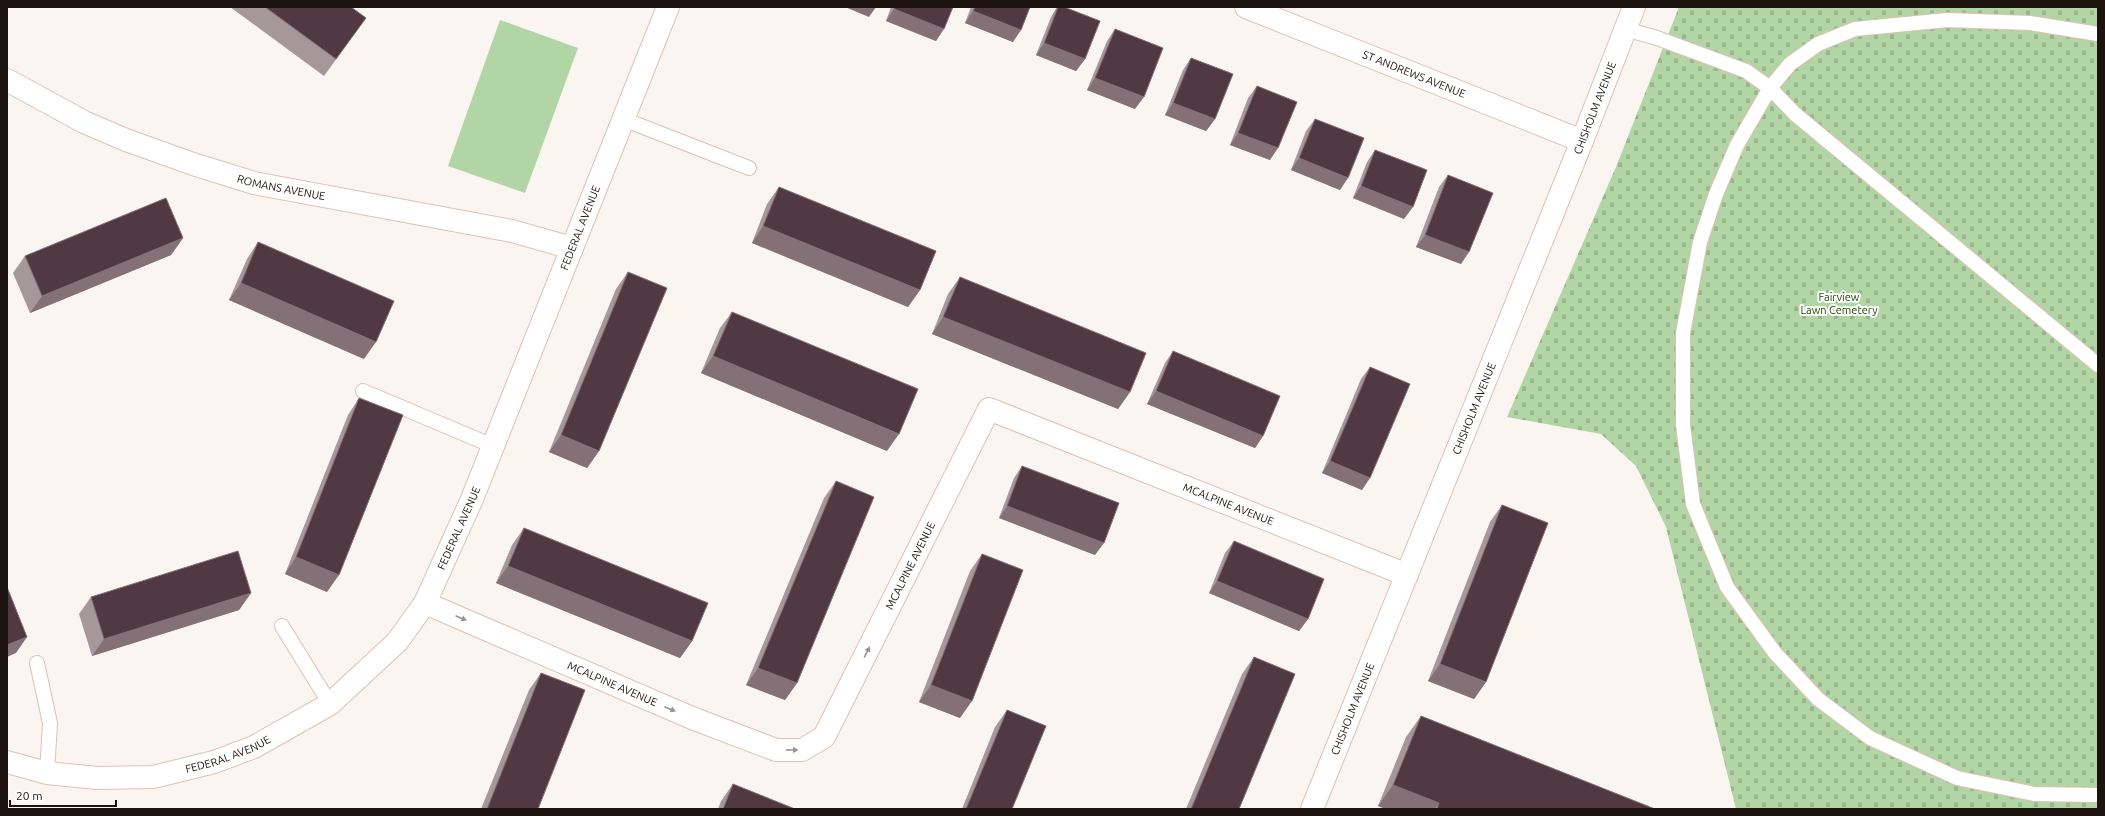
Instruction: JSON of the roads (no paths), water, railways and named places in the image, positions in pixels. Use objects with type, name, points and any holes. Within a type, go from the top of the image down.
[{"type":"street","name":"FEDERAL AVENUE","points":[[7,762],[47,773],[97,778],[153,776],[207,764],[254,747],[330,704],[397,642],[425,603],[472,499],[668,7]]},
{"type":"street","name":"ST ANDREWS AVENUE","points":[[1246,7],[1582,141]]},
{"type":"street","name":"CHISHOLM AVENUE","points":[[1312,809],[1582,141],[1634,7]]},
{"type":"street","name":"ROMANS AVENUE","points":[[7,80],[84,122],[126,140],[193,164],[254,183],[512,231],[572,248]]},
{"type":"street","name":"MCALPINE AVENUE","points":[[425,603],[692,718],[776,750],[802,750],[824,737],[989,410],[1407,575]]},
{"type":"lane","points":[[2098,34],[2030,23],[1947,20],[1855,29],[1818,44],[1790,64],[1770,88],[1737,145],[1716,194],[1700,242],[1683,333],[1683,425],[1693,504],[1728,587],[1775,653],[1818,699],[1870,738],[1956,778],[2034,794],[2098,795]]},
{"type":"lane","points":[[1625,29],[1657,38],[1746,71],[1770,88],[1801,119],[2098,366]]},
{"type":"lane","points":[[624,119],[749,168]]},
{"type":"lane","points":[[363,392],[493,446]]},
{"type":"lane","points":[[282,626],[330,704]]},
{"type":"lane","points":[[37,663],[50,723],[47,773]]},
{"type":"park label","name":"Fairview Lawn Cemetery","points":[[1839,303]]}]
